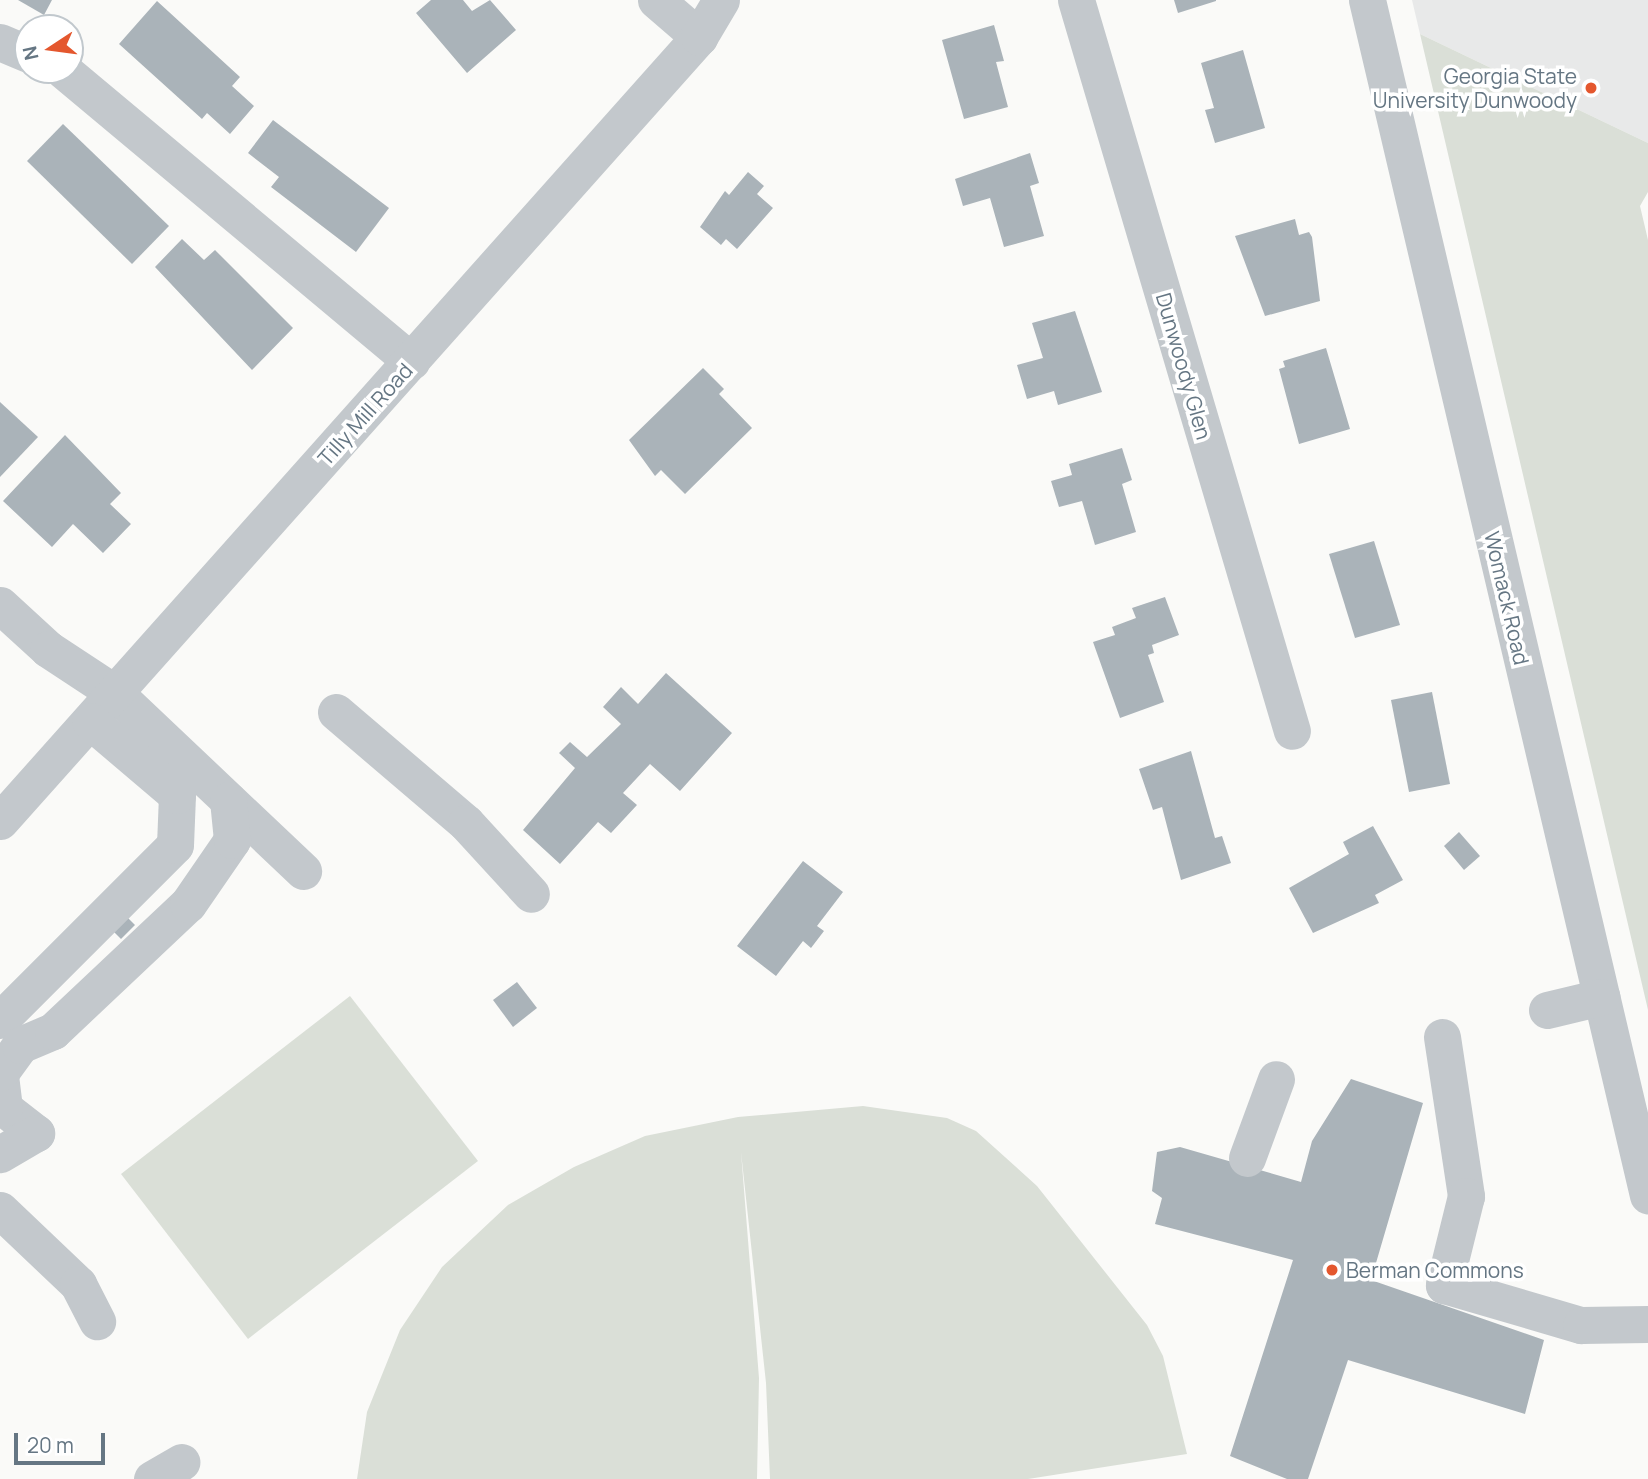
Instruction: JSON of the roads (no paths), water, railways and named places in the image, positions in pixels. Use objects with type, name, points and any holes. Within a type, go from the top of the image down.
[{"type":"street","points":[[656,0],[699,37]]},
{"type":"street","name":"Tilly Mill Road","points":[[0,821],[699,37],[721,0]]},
{"type":"street","name":"Dunwoody Glen","points":[[1076,0],[1292,731]]},
{"type":"street","name":"Womack Road","points":[[1367,0],[1648,1195]]},
{"type":"street","points":[[79,84],[411,362]]},
{"type":"street","points":[[0,605],[48,649],[115,693],[303,871]]},
{"type":"street","points":[[336,712],[466,823],[531,894]]},
{"type":"street","points":[[0,1020],[175,845],[177,794],[90,720]]},
{"type":"street","points":[[0,1154],[36,1133],[2,1107],[0,1073],[20,1045],[52,1031],[188,904],[232,840],[228,800]]},
{"type":"street","points":[[1547,1010],[1601,997]]},
{"type":"street","points":[[1442,1037],[1466,1195],[1444,1285],[1571,1322],[1621,1328],[1648,1324]]},
{"type":"street","points":[[1247,1158],[1276,1079]]},
{"type":"street","points":[[0,1210],[78,1284],[97,1321]]},
{"type":"place","name":"Georgia State University Dunwoody","points":[[1591,88]]},
{"type":"place","name":"Berman Commons","points":[[1332,1270]]}]
